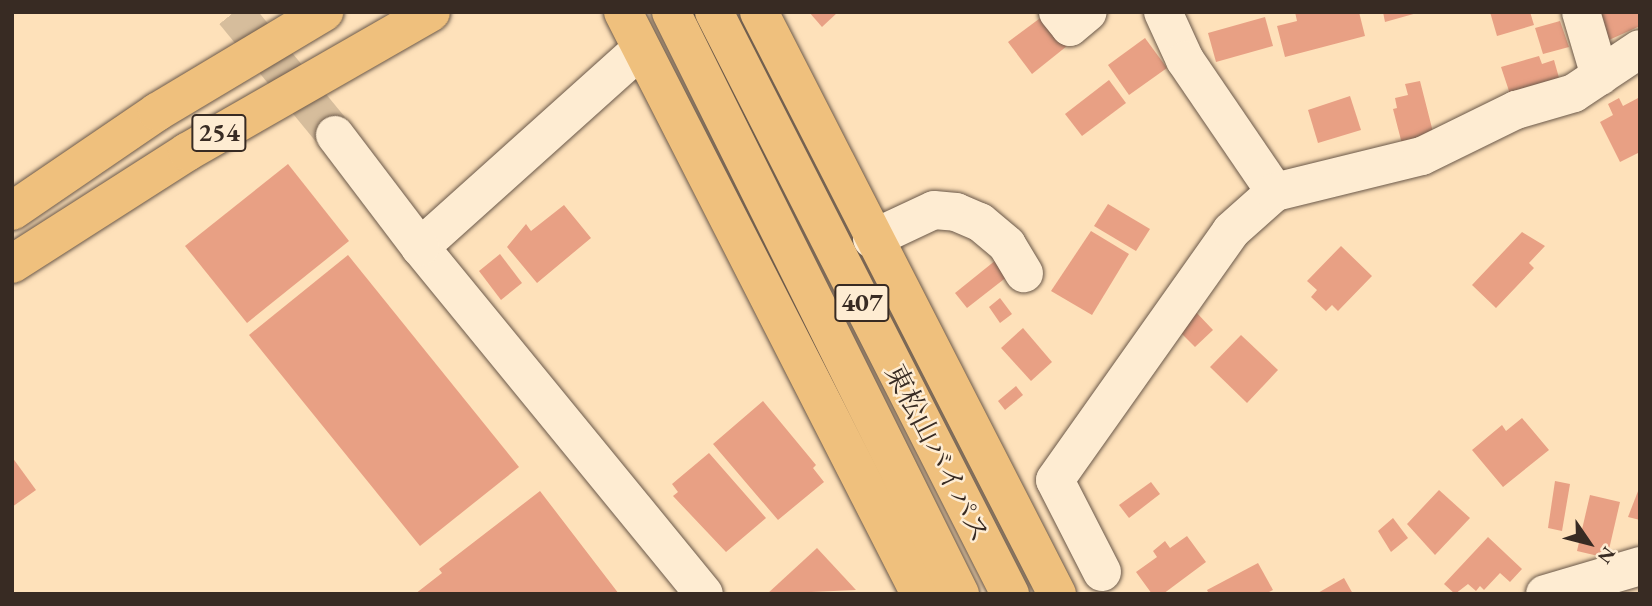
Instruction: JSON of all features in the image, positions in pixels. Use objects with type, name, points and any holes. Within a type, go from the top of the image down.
[{"type":"highway","name":"254","points":[[12,211],[157,112],[324,12]]},
{"type":"highway","name":"254","points":[[12,264],[187,152],[430,12]]},
{"type":"highway","points":[[623,12],[920,594]]},
{"type":"highway","name":"東松山バイパス","points":[[671,12],[960,594]]},
{"type":"highway","name":"東松山バイパス","points":[[713,12],[1010,594]]},
{"type":"highway","points":[[759,12],[872,239],[1057,594]]},
{"type":"street","points":[[1058,12],[1070,27],[1088,12]]},
{"type":"street","points":[[1163,12],[1185,60],[1275,192]]},
{"type":"street","points":[[1581,12],[1600,76]]},
{"type":"street","points":[[419,247],[641,49]]},
{"type":"street","points":[[1063,594],[1107,583],[1055,480],[1231,231],[1275,192],[1422,156],[1516,110],[1574,93],[1640,49]]},
{"type":"street","points":[[335,135],[419,247],[704,594]]},
{"type":"street","points":[[872,239],[934,210],[956,212],[980,222],[1007,245],[1024,273]]},
{"type":"street","points":[[1545,594],[1640,566]]},
{"type":"building","points":[[809,12],[838,12],[822,27]]},
{"type":"building","points":[[1295,12],[1359,12],[1365,36],[1285,57],[1277,26],[1297,21]]},
{"type":"building","points":[[1383,12],[1417,12],[1417,13],[1385,22]]},
{"type":"building","points":[[1490,12],[1530,12],[1534,25],[1497,36]]},
{"type":"building","points":[[1601,12],[1639,12],[1640,26],[1609,40]]},
{"type":"building","points":[[1043,16],[1067,46],[1032,74],[1008,42]]},
{"type":"building","points":[[1265,17],[1273,46],[1216,62],[1208,33]]},
{"type":"building","points":[[1560,21],[1569,47],[1543,54],[1535,28]]},
{"type":"building","points":[[1145,38],[1167,68],[1129,95],[1108,65]]},
{"type":"building","points":[[1539,56],[1542,64],[1554,60],[1561,85],[1512,100],[1501,67]]},
{"type":"building","points":[[1109,80],[1126,103],[1082,136],[1065,114]]},
{"type":"building","points":[[1420,81],[1434,136],[1402,144],[1393,109],[1397,108],[1395,98],[1408,95],[1405,84]]},
{"type":"building","points":[[1350,96],[1361,130],[1318,143],[1308,110]]},
{"type":"building","points":[[1640,97],[1640,152],[1620,162],[1600,122],[1613,115],[1608,104],[1619,98],[1623,106]]},
{"type":"building","points":[[288,164],[349,241],[247,323],[185,246]]},
{"type":"building","points":[[1108,204],[1150,229],[1136,251],[1094,226]]},
{"type":"building","points":[[564,205],[591,238],[537,283],[507,247],[526,224],[531,231]]},
{"type":"building","points":[[1091,231],[1129,254],[1092,315],[1051,291]]},
{"type":"building","points":[[1522,232],[1545,246],[1529,263],[1534,268],[1496,308],[1472,285]]},
{"type":"building","points":[[1341,246],[1372,276],[1338,311],[1332,305],[1326,311],[1311,297],[1317,290],[1307,281]]},
{"type":"building","points":[[500,254],[522,283],[501,300],[479,271]]},
{"type":"building","points":[[348,255],[519,467],[420,546],[249,335]]},
{"type":"building","points":[[996,260],[1008,276],[967,308],[955,293]]},
{"type":"building","points":[[1000,298],[1012,314],[1000,323],[989,307]]},
{"type":"building","points":[[1194,310],[1213,330],[1195,347],[1176,328]]},
{"type":"building","points":[[1023,328],[1052,362],[1031,381],[1001,348]]},
{"type":"building","points":[[1241,335],[1278,370],[1247,403],[1210,367]]},
{"type":"building","points":[[1016,386],[1023,395],[1005,410],[998,401]]},
{"type":"building","points":[[763,401],[816,465],[813,468],[824,482],[778,520],[713,444]]},
{"type":"building","points":[[1522,418],[1549,450],[1503,487],[1472,450],[1502,425],[1506,431]]},
{"type":"building","points":[[709,453],[766,518],[726,552],[673,496],[678,492],[672,484]]},
{"type":"building","points":[[12,457],[36,490],[12,507]]},
{"type":"building","points":[[1555,481],[1570,484],[1562,531],[1548,528]]},
{"type":"building","points":[[1151,482],[1160,494],[1129,518],[1119,505]]},
{"type":"building","points":[[1640,486],[1640,520],[1628,517]]},
{"type":"building","points":[[1439,490],[1470,518],[1435,555],[1407,524]]},
{"type":"building","points":[[540,491],[619,594],[415,594],[442,573],[439,569]]},
{"type":"building","points":[[1590,495],[1620,502],[1607,558],[1577,551]]},
{"type":"building","points":[[1393,518],[1408,538],[1391,552],[1378,531]]},
{"type":"building","points":[[1187,536],[1206,562],[1163,594],[1152,594],[1136,572],[1157,557],[1153,551],[1165,541],[1170,548]]},
{"type":"building","points":[[1488,537],[1522,569],[1510,582],[1500,573],[1484,590],[1480,586],[1476,591],[1468,584],[1455,594],[1444,584]]},
{"type":"building","points":[[817,548],[856,590],[767,594]]},
{"type":"building","points":[[1258,563],[1273,590],[1265,594],[1209,594],[1207,590]]},
{"type":"building","points":[[1344,578],[1353,594],[1316,594]]},
{"type":"tunnel","points":[[234,12],[335,135]]}]
